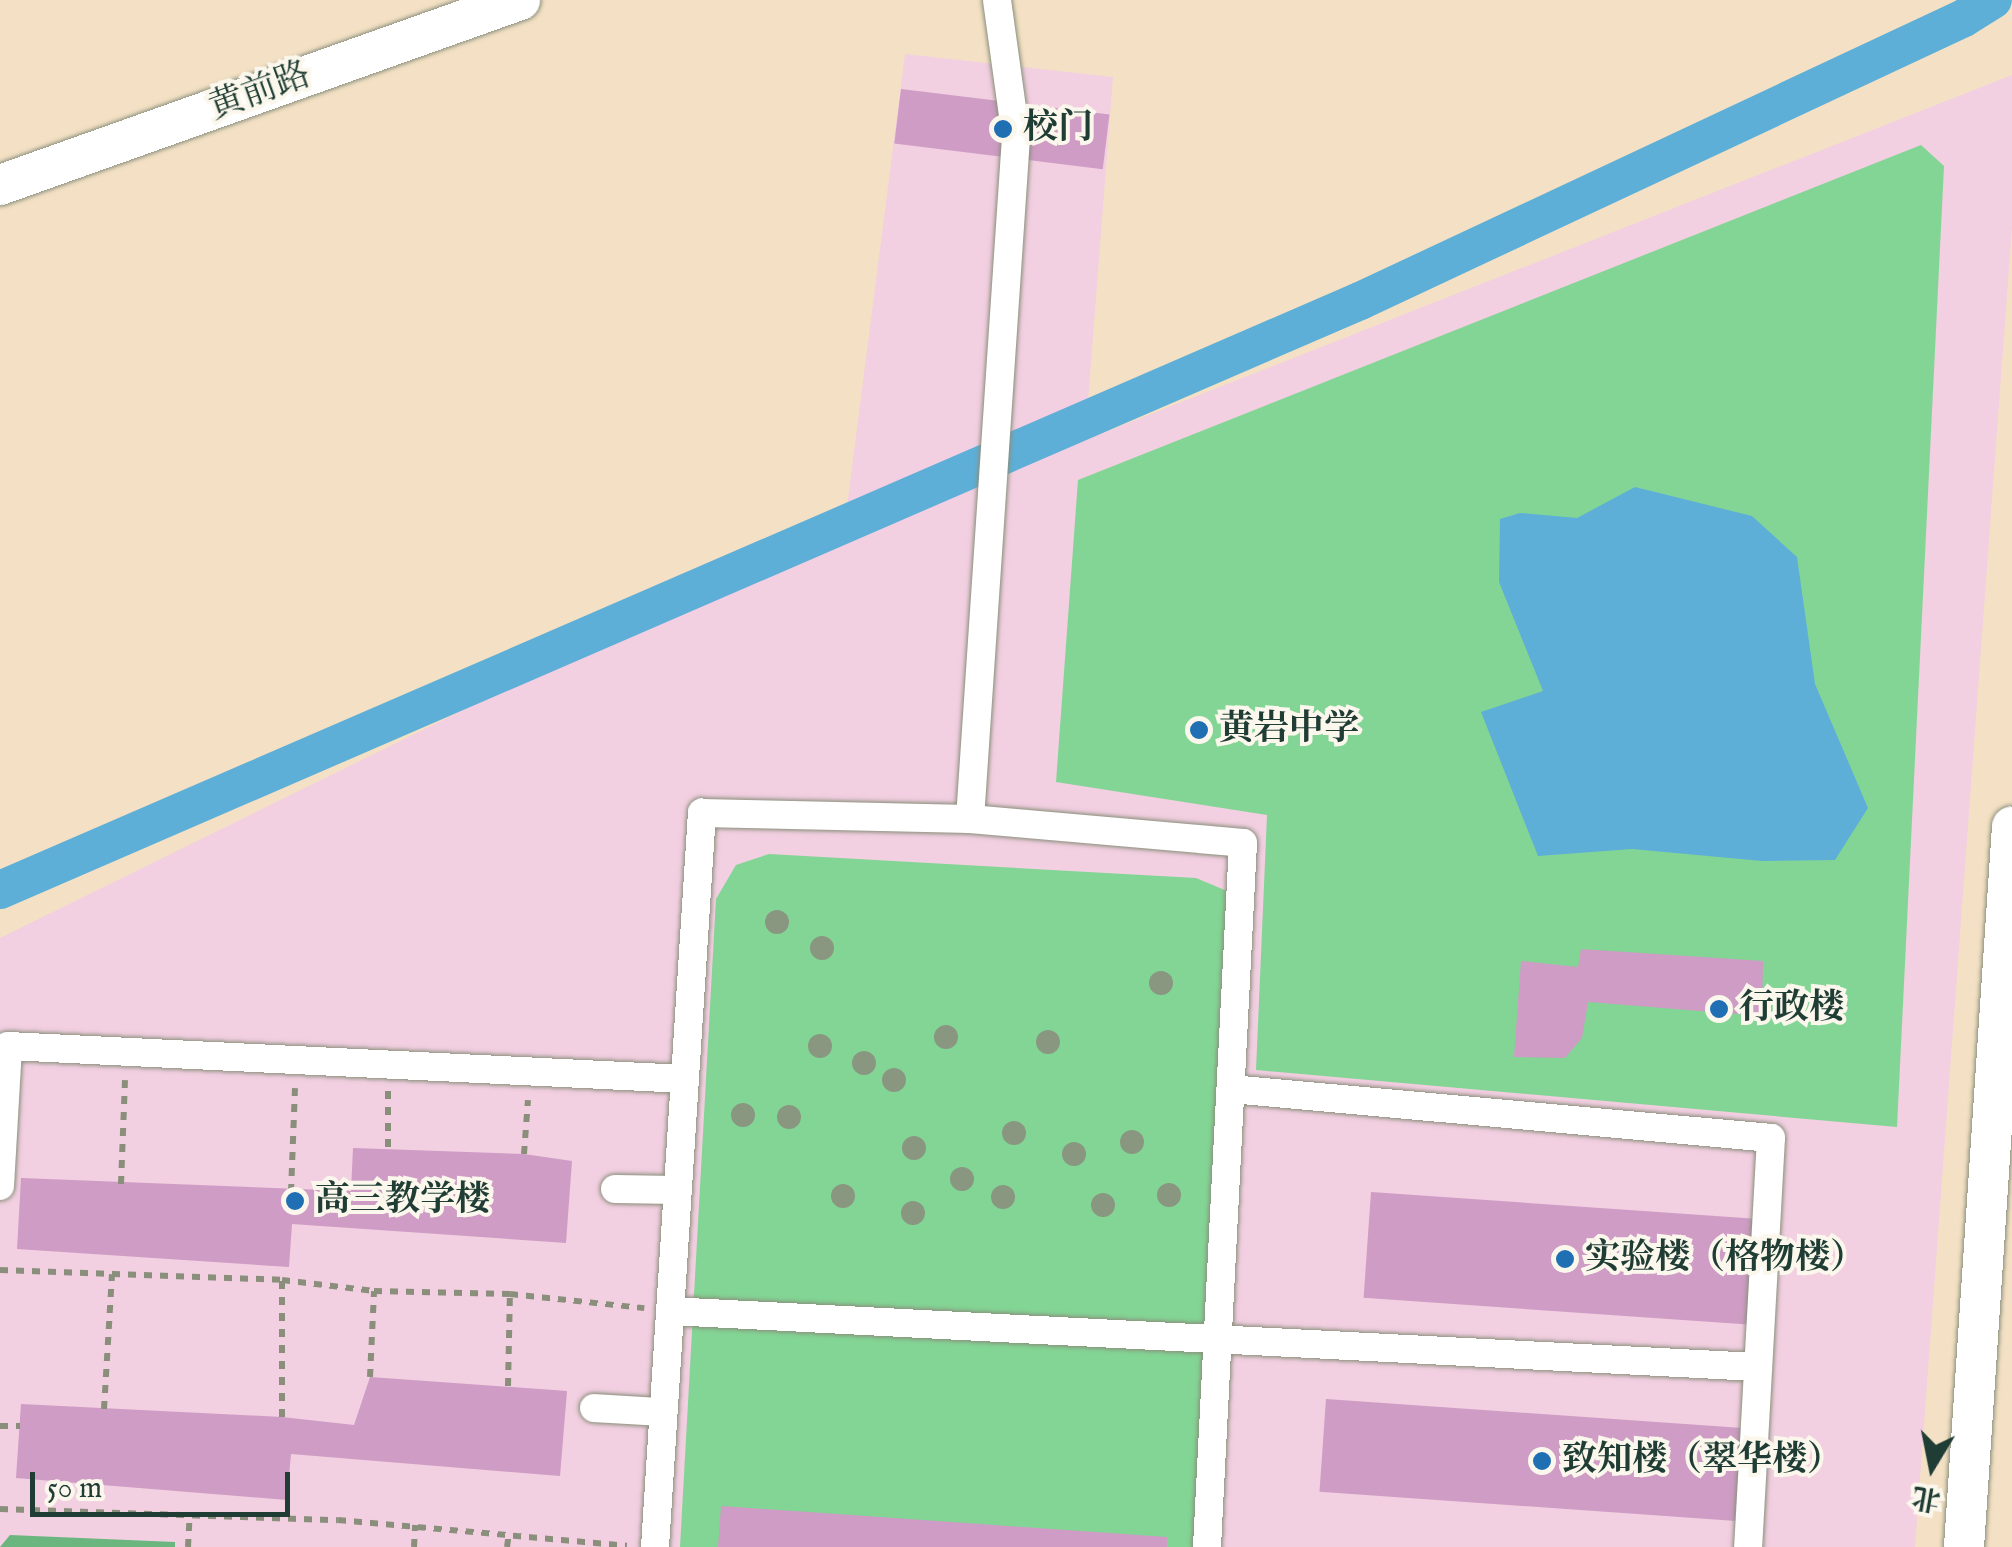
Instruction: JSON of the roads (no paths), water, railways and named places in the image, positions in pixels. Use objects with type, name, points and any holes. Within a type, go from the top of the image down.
[{"type":"main road","name":"黄前路","points":[[0,185],[520,0]]},
{"type":"main road","points":[[1964,1547],[2012,827]]},
{"type":"street","points":[[970,819],[1016,136],[997,0]]},
{"type":"street","points":[[655,1547],[702,813],[970,819],[1243,844],[1207,1547]]},
{"type":"street","points":[[0,1186],[8,1046],[388,1061],[684,1079]]},
{"type":"street","points":[[1231,1089],[1771,1138],[1748,1547]]},
{"type":"street","points":[[615,1188],[677,1190]]},
{"type":"street","points":[[670,1311],[1758,1367]]},
{"type":"street","points":[[594,1408],[662,1412]]},
{"type":"water","points":[[1635,487],[1752,516],[1797,557],[1815,684],[1868,808],[1835,860],[1762,861],[1632,849],[1538,856],[1481,712],[1543,691],[1499,582],[1500,519],[1520,513],[1577,518]]},
{"type":"waterway","points":[[0,890],[1360,301],[1964,18],[1993,0]]},
{"type":"place","name":"校门","points":[[1003,129]]},
{"type":"place","name":"黄岩中学","points":[[1199,730]]},
{"type":"place","name":"行政楼","points":[[1719,1009]]},
{"type":"place","name":"高三教学楼","points":[[295,1201]]},
{"type":"place","name":"实验楼（格物楼）","points":[[1565,1259]]},
{"type":"place","name":"致知楼（翠华楼）","points":[[1542,1461]]}]
